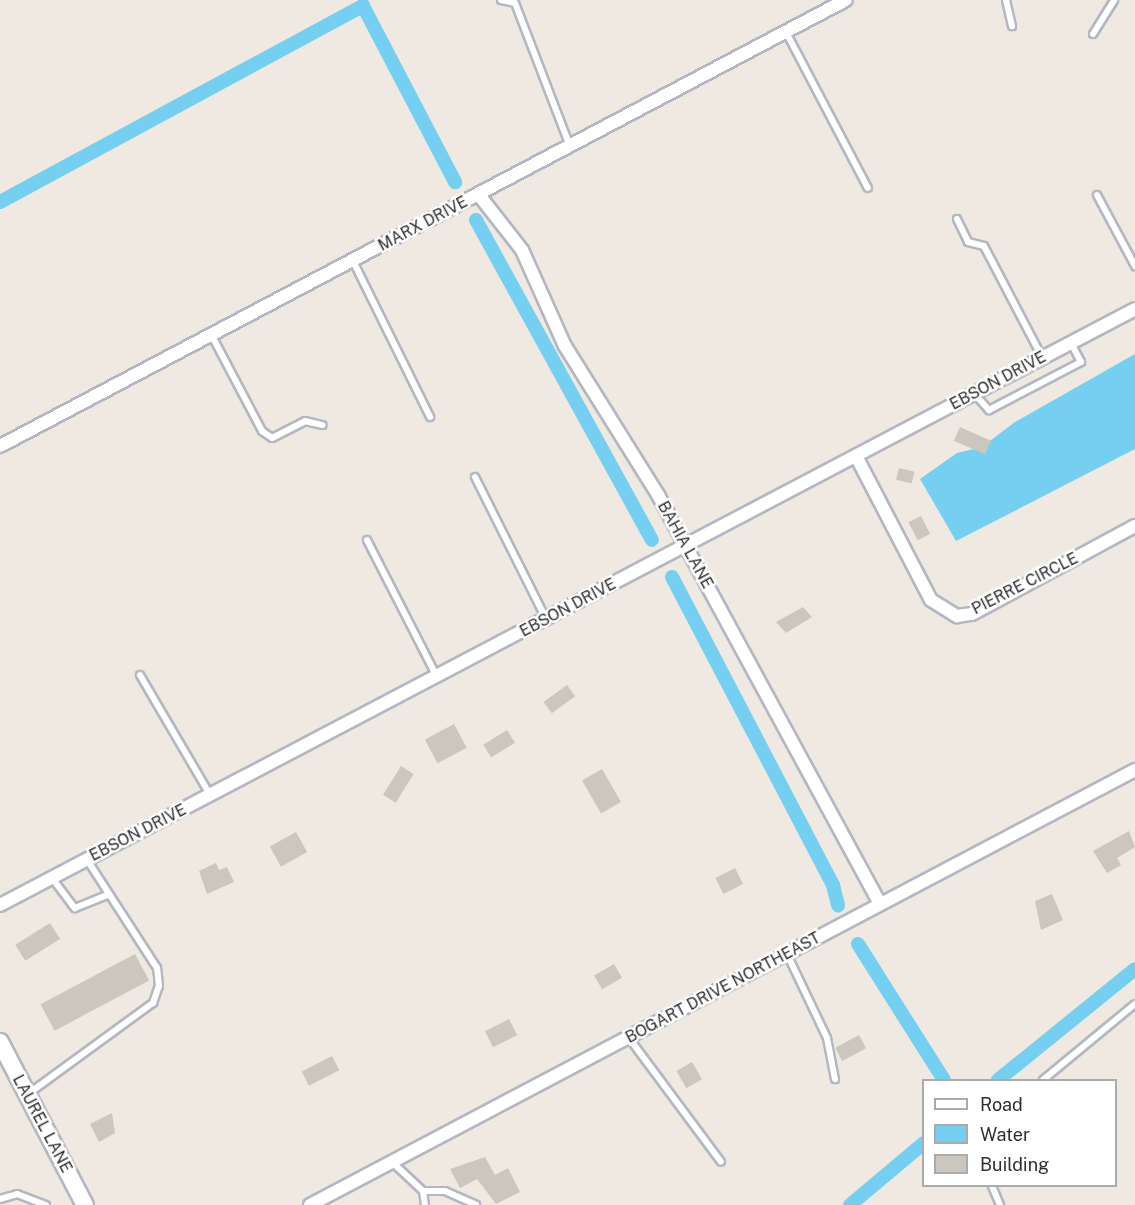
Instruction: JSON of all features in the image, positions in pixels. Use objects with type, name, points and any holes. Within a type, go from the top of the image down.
[{"type":"street","name":"MARX DRIVE","points":[[0,446],[846,0]]},
{"type":"street","name":"BAHIA LANE","points":[[479,195],[511,232],[566,346],[686,546],[880,904]]},
{"type":"street","name":"EBSON DRIVE","points":[[0,905],[437,678],[1135,309]]},
{"type":"street","name":"PIERRE CIRCLE","points":[[856,456],[931,600],[957,616],[972,614],[1135,526]]},
{"type":"street","name":"BOGART DRIVE NORTHEAST","points":[[310,1205],[1135,770]]},
{"type":"street","name":"LAUREL LANE","points":[[0,1042],[85,1205]]},
{"type":"lane","points":[[501,0],[515,3],[570,146]]},
{"type":"lane","points":[[1006,0],[1012,26]]},
{"type":"lane","points":[[1093,34],[1114,0]]},
{"type":"lane","points":[[786,32],[868,188]]},
{"type":"lane","points":[[1097,195],[1135,266]]},
{"type":"lane","points":[[957,219],[968,242],[984,246],[1042,357]]},
{"type":"lane","points":[[353,261],[430,417]]},
{"type":"lane","points":[[212,336],[262,431],[272,438],[305,422],[323,425]]},
{"type":"lane","points":[[974,393],[989,410],[1080,363],[1071,342]]},
{"type":"lane","points":[[474,477],[547,620]]},
{"type":"lane","points":[[367,540],[437,678]]},
{"type":"lane","points":[[140,675],[210,795]]},
{"type":"lane","points":[[27,1094],[153,1003],[157,968],[107,895],[87,860]]},
{"type":"lane","points":[[52,878],[75,908],[107,895]]},
{"type":"lane","points":[[787,954],[827,1038],[835,1079]]},
{"type":"lane","points":[[1044,1079],[1135,1004]]},
{"type":"lane","points":[[629,1038],[722,1162]]},
{"type":"lane","points":[[392,1162],[423,1191],[425,1205]]},
{"type":"lane","points":[[993,1187],[1000,1205]]},
{"type":"lane","points":[[423,1191],[445,1191],[476,1205]]},
{"type":"lane","points":[[0,1199],[17,1194],[46,1205]]},
{"type":"water","points":[[1135,354],[1135,449],[956,541],[920,479],[957,453],[982,447],[1015,422]]},
{"type":"building","points":[[960,427],[991,441],[985,455],[954,441]]},
{"type":"building","points":[[899,468],[915,472],[912,484],[896,480]]},
{"type":"building","points":[[921,516],[930,534],[918,540],[909,522]]},
{"type":"building","points":[[803,607],[812,617],[786,633],[776,622]]},
{"type":"building","points":[[567,685],[575,696],[552,713],[544,702]]},
{"type":"building","points":[[454,724],[467,748],[438,763],[425,739]]},
{"type":"building","points":[[507,730],[515,743],[491,758],[483,745]]},
{"type":"building","points":[[401,766],[414,774],[396,803],[383,795]]},
{"type":"building","points":[[602,769],[621,802],[601,813],[582,780]]},
{"type":"building","points":[[1129,831],[1135,847],[1117,858],[1121,865],[1107,873],[1093,851]]},
{"type":"building","points":[[296,832],[307,852],[281,867],[270,847]]},
{"type":"building","points":[[216,863],[219,870],[227,867],[234,882],[207,894],[199,871]]},
{"type":"building","points":[[735,868],[743,884],[724,894],[715,878]]},
{"type":"building","points":[[1052,894],[1063,920],[1041,930],[1035,901]]},
{"type":"building","points":[[50,923],[60,939],[25,961],[15,945]]},
{"type":"building","points":[[135,954],[149,980],[55,1031],[41,1004]]},
{"type":"building","points":[[614,964],[622,978],[602,989],[594,975]]},
{"type":"building","points":[[509,1019],[517,1035],[493,1047],[485,1031]]},
{"type":"building","points":[[859,1035],[866,1048],[842,1061],[835,1048]]},
{"type":"building","points":[[332,1056],[339,1070],[309,1086],[302,1071]]},
{"type":"building","points":[[692,1062],[702,1079],[686,1088],[676,1071]]},
{"type":"building","points":[[112,1113],[115,1133],[99,1142],[90,1124]]},
{"type":"building","points":[[485,1157],[495,1175],[508,1168],[520,1192],[496,1204],[477,1179],[460,1188],[450,1169]]},
{"type":"waterway","points":[[0,202],[363,6],[455,182]]},
{"type":"waterway","points":[[476,220],[652,540]]},
{"type":"waterway","points":[[672,577],[833,885],[838,905]]},
{"type":"waterway","points":[[858,944],[943,1079]]},
{"type":"waterway","points":[[999,1079],[1135,969]]},
{"type":"waterway","points":[[850,1205],[922,1145]]}]
